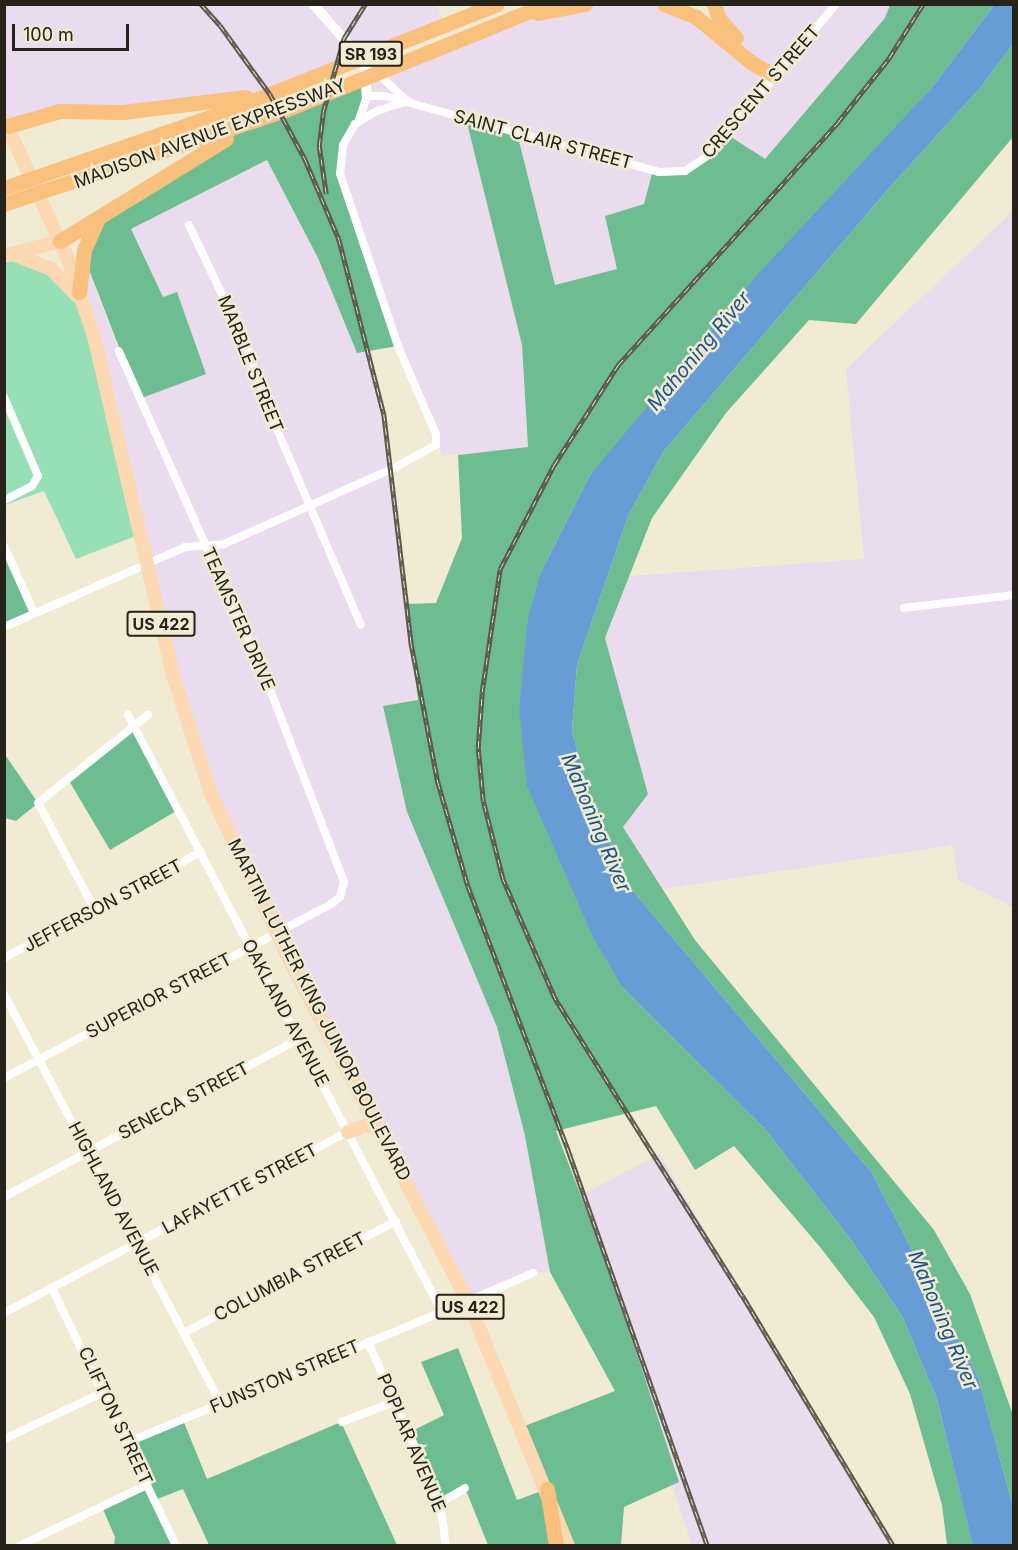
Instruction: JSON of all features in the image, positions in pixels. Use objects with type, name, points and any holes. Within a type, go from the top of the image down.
[{"type":"highway","name":"MADISON AVENUE EXPRESSWAY","points":[[4,204],[77,174],[223,106],[270,94],[497,4]]},
{"type":"highway","name":"MADISON AVENUE EXPRESSWAY","points":[[4,188],[77,174],[236,131],[548,4]]},
{"type":"highway","points":[[517,16],[585,4]]},
{"type":"highway","points":[[664,4],[696,18],[752,63],[775,76]]},
{"type":"highway","points":[[714,4],[726,29],[775,76]]},
{"type":"highway","name":"SR 193","points":[[6,124],[60,111],[123,112],[223,106]]},
{"type":"highway","name":"SR 193","points":[[60,241],[97,221],[174,168],[236,131]]},
{"type":"highway","points":[[81,297],[84,249],[97,221]]},
{"type":"highway","points":[[547,1490],[556,1545]]},
{"type":"main road","name":"MARTIN LUTHER KING JUNIOR BOULEVARD","points":[[6,124],[60,241],[81,297],[105,374],[147,564],[197,757],[232,844],[276,933],[381,1130],[468,1301],[568,1545]]},
{"type":"main road","name":"SR 193","points":[[10,255],[60,241]]},
{"type":"main road","name":"US 422","points":[[10,255],[51,269],[81,297]]},
{"type":"main road","points":[[348,1132],[366,1125],[381,1130]]},
{"type":"street","points":[[4,627],[185,547],[224,544],[392,469],[432,448],[437,440],[398,346],[370,256],[340,174],[343,146],[358,120],[367,96],[365,63],[313,4]]},
{"type":"street","name":"CRESCENT STREET","points":[[680,172],[709,155],[836,4]]},
{"type":"street","name":"SAINT CLAIR STREET","points":[[365,63],[408,101]]},
{"type":"street","name":"SAINT CLAIR STREET","points":[[367,96],[408,101],[659,172],[680,172]]},
{"type":"street","points":[[358,120],[408,101]]},
{"type":"street","name":"MARBLE STREET","points":[[189,225],[246,345],[309,505],[361,625]]},
{"type":"street","name":"TEAMSTER DRIVE","points":[[119,351],[291,740],[343,877],[342,892]]},
{"type":"street","points":[[4,397],[38,476],[32,486],[4,500]]},
{"type":"street","points":[[4,546],[34,614]]},
{"type":"street","points":[[904,608],[1014,595]]},
{"type":"street","name":"OAKLAND AVENUE","points":[[128,715],[442,1312]]},
{"type":"street","points":[[95,910],[38,803],[148,715]]},
{"type":"street","name":"JEFFERSON STREET","points":[[4,958],[201,852]]},
{"type":"street","name":"SUPERIOR STREET","points":[[4,1078],[332,904],[342,892]]},
{"type":"street","name":"HIGHLAND AVENUE","points":[[4,994],[221,1404]]},
{"type":"street","name":"SENECA STREET","points":[[4,1197],[299,1039]]},
{"type":"street","name":"LAFAYETTE STREET","points":[[4,1313],[348,1132]]},
{"type":"street","name":"COLUMBIA STREET","points":[[184,1334],[396,1221]]},
{"type":"street","points":[[468,1301],[533,1273]]},
{"type":"street","name":"CLIFTON STREET","points":[[52,1288],[176,1545]]},
{"type":"street","name":"FUNSTON STREET","points":[[128,1442],[442,1312]]},
{"type":"street","name":"POPLAR AVENUE","points":[[368,1342],[440,1503],[446,1545]]},
{"type":"street","points":[[4,1439],[104,1392]]},
{"type":"street","points":[[342,1422],[393,1402]]},
{"type":"street","points":[[20,1545],[147,1485]]},
{"type":"street","points":[[440,1503],[465,1488]]},
{"type":"shaded area","points":[[437,4],[444,25],[270,94],[4,119],[4,5]]},
{"type":"shaded area","points":[[664,4],[772,74],[726,29],[714,5],[890,5],[885,18],[764,160],[653,170],[644,204],[605,216],[618,269],[555,285],[517,133],[466,119],[522,345],[528,448],[442,456],[340,174],[365,63],[378,73],[517,16],[585,5]]},
{"type":"shaded area","points":[[267,160],[318,258],[357,353],[371,351],[392,469],[407,630],[418,700],[383,706],[407,812],[497,1027],[525,1136],[550,1272],[533,1273],[468,1301],[300,977],[197,757],[79,292],[83,254],[124,366],[205,374],[177,292],[163,297],[131,229]]},
{"type":"shaded area","points":[[1013,211],[1013,907],[958,880],[953,845],[663,889],[623,826],[648,794],[605,638],[630,576],[864,559],[846,369]]},
{"type":"shaded area","points":[[660,1154],[889,1545],[692,1545],[576,1198]]},
{"type":"green space","points":[[890,5],[994,5],[930,90],[590,475],[541,572],[519,709],[623,988],[765,1129],[852,1241],[902,1316],[937,1399],[973,1545],[947,1545],[942,1505],[910,1394],[874,1317],[820,1247],[734,1146],[695,1170],[656,1106],[556,1131],[609,1269],[679,1482],[624,1507],[621,1545],[488,1545],[465,1488],[440,1503],[406,1434],[444,1415],[421,1362],[458,1348],[517,1500],[547,1489],[522,1427],[615,1391],[550,1272],[525,1136],[497,1027],[407,812],[383,706],[418,700],[405,604],[436,603],[462,538],[458,455],[528,447],[522,345],[466,119],[517,133],[555,285],[617,269],[605,216],[644,204],[653,170],[692,169],[725,133],[765,159],[885,18]]},
{"type":"green space","points":[[1013,44],[1013,137],[856,324],[809,320],[726,413],[652,518],[605,638],[648,794],[623,827],[695,940],[934,1230],[970,1294],[1013,1415],[1013,1507],[978,1377],[872,1173],[633,891],[592,806],[572,731],[577,665],[628,516],[663,452],[889,188],[981,87]]},
{"type":"green space","points":[[366,77],[367,87],[339,163],[398,346],[357,353],[318,258],[267,160],[131,229],[163,297],[177,292],[206,374],[139,399],[83,254],[92,229],[207,149],[285,110]]},
{"type":"green space","points":[[4,256],[41,263],[82,303],[141,534],[76,559],[44,491],[5,505]]},
{"type":"green space","points":[[4,546],[34,613],[4,627]]},
{"type":"green space","points":[[133,726],[178,810],[110,850],[68,779]]},
{"type":"green space","points":[[4,753],[38,803],[16,821],[5,818]]},
{"type":"green space","points":[[183,1420],[207,1479],[341,1422],[397,1545],[209,1545],[183,1489],[155,1500],[176,1545],[114,1545],[115,1537],[102,1507],[147,1485],[128,1442]]},
{"type":"water","name":"Mahoning River","points":[[994,5],[1013,5],[1013,44],[981,87],[889,188],[663,452],[628,516],[577,665],[572,731],[592,806],[633,891],[872,1173],[978,1377],[1013,1507],[1014,1545],[973,1546],[937,1399],[902,1316],[852,1241],[765,1129],[623,988],[593,937],[527,786],[519,709],[528,618],[541,572],[590,475],[759,273],[930,90]]},
{"type":"railway","points":[[201,4],[220,25],[270,94],[305,159],[339,239],[384,414],[411,642],[438,782],[468,886],[570,1155],[708,1546]]},
{"type":"railway","points":[[326,194],[319,146],[323,112],[344,38],[365,4]]},
{"type":"railway","points":[[893,1546],[742,1296],[555,999],[503,880],[483,801],[478,748],[482,692],[500,569],[554,465],[618,365],[838,122],[889,58],[923,4]]}]
